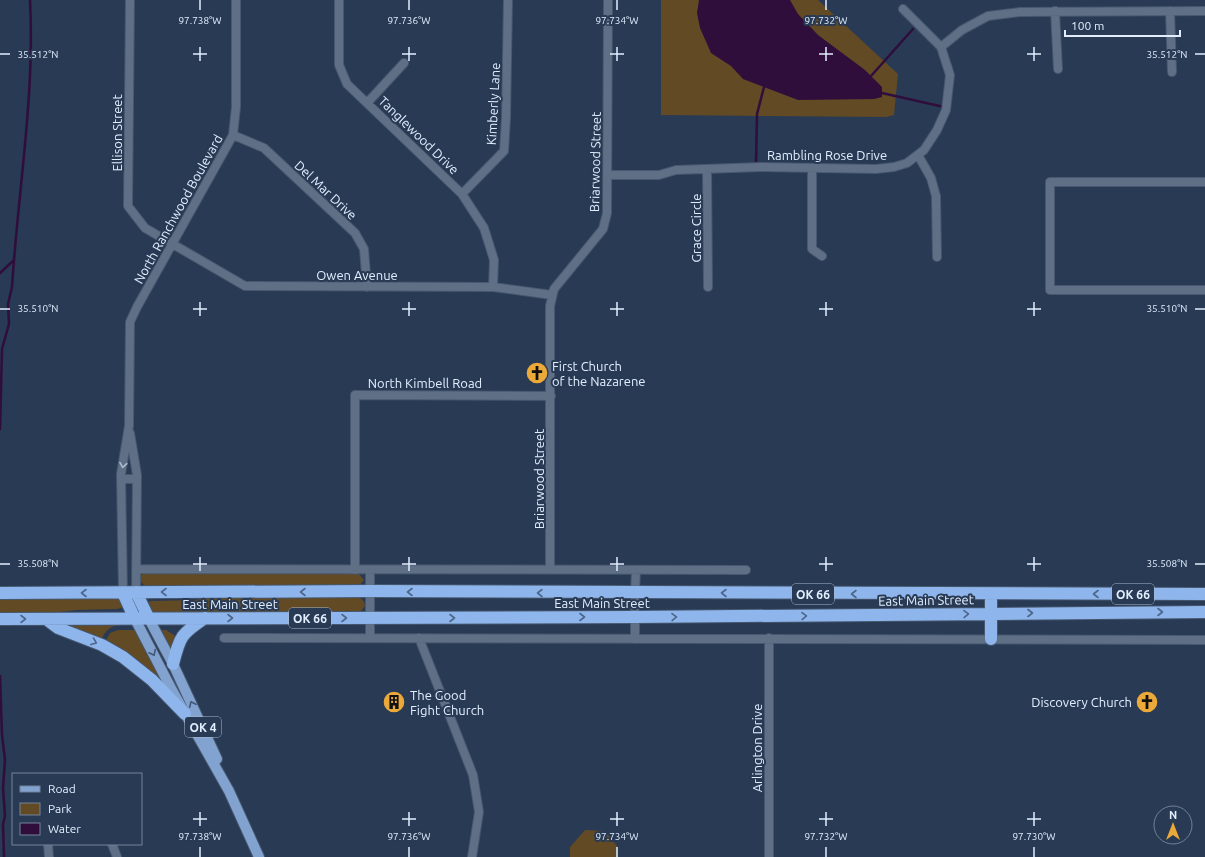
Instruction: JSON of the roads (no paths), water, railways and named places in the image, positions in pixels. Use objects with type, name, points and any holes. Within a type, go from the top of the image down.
[{"type":"highway","name":"OK 4","points":[[136,592],[149,619]]},
{"type":"highway","name":"East Main Street","points":[[0,593],[370,592],[1205,594]]},
{"type":"highway","points":[[123,593],[135,619]]},
{"type":"highway","points":[[991,594],[991,639]]},
{"type":"highway","name":"East Main Street","points":[[0,619],[635,617],[1205,612]]},
{"type":"highway","points":[[174,664],[181,637],[189,629],[205,618]]},
{"type":"highway","name":"OK 4","points":[[46,619],[58,628],[102,645],[123,657],[152,680],[185,714]]},
{"type":"main road","points":[[135,619],[185,714]]},
{"type":"main road","name":"OK 4","points":[[149,619],[174,664],[215,754],[229,791],[259,857]]},
{"type":"main road","name":"OK 4","points":[[185,714],[229,791]]},
{"type":"street","name":"Ellison Street","points":[[130,0],[128,206],[145,228],[173,243]]},
{"type":"street","name":"North Ranchwood Boulevard","points":[[123,593],[121,479],[129,426],[130,322],[233,135],[236,107],[236,0]]},
{"type":"street","name":"Tanglewood Drive","points":[[339,0],[339,65],[347,84],[368,102],[462,194],[484,228],[494,260],[493,287]]},
{"type":"street","name":"Kimberly Lane","points":[[462,194],[504,151],[508,0]]},
{"type":"street","name":"Briarwood Street","points":[[550,569],[552,296],[554,289],[563,277],[603,229],[608,205],[608,0]]},
{"type":"street","name":"Rambling Rose Drive","points":[[608,175],[659,175],[676,170],[707,169],[876,168],[894,167],[907,163],[924,150],[937,130],[946,110],[950,75],[942,47],[903,8]]},
{"type":"street","points":[[1170,11],[1172,72]]},
{"type":"street","points":[[942,47],[962,30],[988,16],[1020,12],[1205,11]]},
{"type":"street","points":[[1054,12],[1058,69]]},
{"type":"street","points":[[368,102],[404,63]]},
{"type":"street","name":"Del Mar Drive","points":[[233,135],[264,148],[355,233],[364,249],[367,287]]},
{"type":"street","points":[[918,155],[931,178],[936,196],[937,257]]},
{"type":"street","points":[[812,168],[812,249],[822,256]]},
{"type":"street","name":"Grace Circle","points":[[707,169],[708,287]]},
{"type":"street","points":[[1205,182],[1050,182],[1050,290],[1205,290]]},
{"type":"street","name":"Owen Avenue","points":[[173,243],[245,286],[493,287],[552,296]]},
{"type":"street","name":"North Kimbell Road","points":[[355,570],[355,395],[551,396]]},
{"type":"street","name":"North Ranchwood Boulevard","points":[[129,426],[137,479],[136,592]]},
{"type":"street","points":[[121,479],[137,479]]},
{"type":"street","points":[[122,524],[136,523]]},
{"type":"street","points":[[136,569],[746,570]]},
{"type":"street","points":[[370,570],[370,637]]},
{"type":"street","points":[[635,639],[636,570]]},
{"type":"street","points":[[224,638],[370,637],[1205,640]]},
{"type":"street","points":[[419,638],[473,775],[479,812],[472,857]]},
{"type":"street","name":"Arlington Drive","points":[[768,857],[769,638]]},
{"type":"street","points":[[48,845],[49,857]]},
{"type":"street","points":[[112,845],[117,857]]},
{"type":"water","points":[[699,0],[790,0],[798,14],[818,35],[865,70],[882,87],[882,97],[874,99],[798,100],[743,79],[731,66],[711,53],[700,28],[697,13]]},
{"type":"waterway","points":[[0,429],[2,349],[9,324],[8,304],[12,287],[28,108],[31,36],[30,0]]},
{"type":"waterway","points":[[871,76],[913,29]]},
{"type":"waterway","points":[[756,164],[757,114],[764,87]]},
{"type":"waterway","points":[[882,93],[944,107]]},
{"type":"waterway","points":[[0,273],[14,260]]},
{"type":"waterway","points":[[0,676],[2,735],[5,760],[3,788],[5,816],[3,824],[4,857]]},
{"type":"place","name":"First Church of the Nazarene","points":[[537,373]]},
{"type":"place","name":"The Good Fight Church","points":[[394,702]]},
{"type":"place","name":"Discovery Church","points":[[1147,702]]}]
